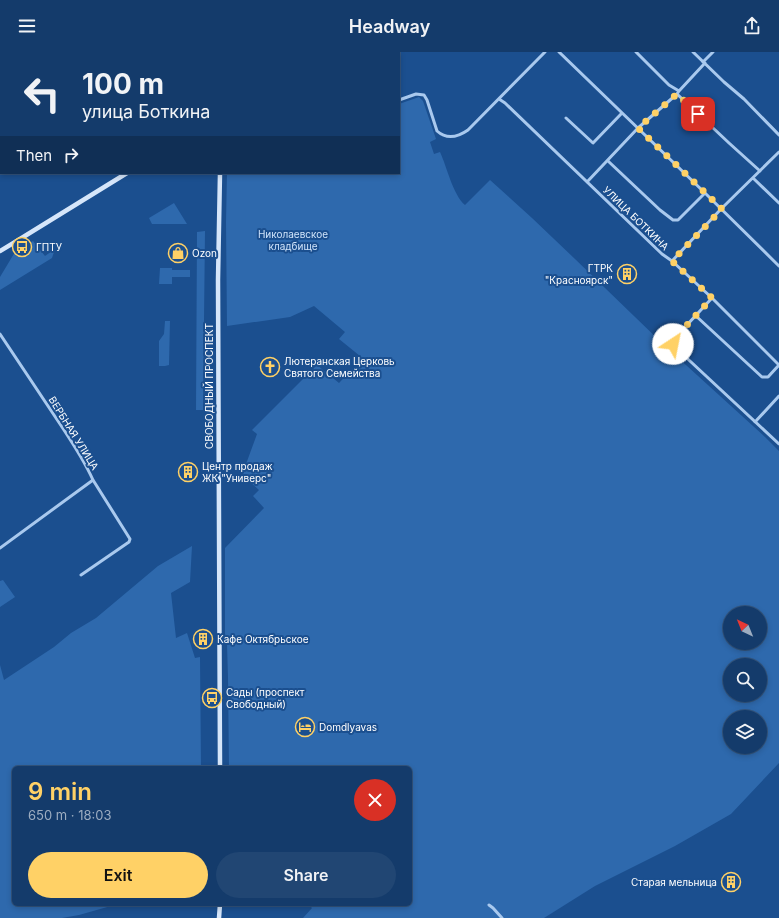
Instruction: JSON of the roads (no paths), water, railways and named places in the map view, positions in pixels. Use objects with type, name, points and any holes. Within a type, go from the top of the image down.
[{"type":"main road","points":[[0,251],[125,174]]},
{"type":"main road","name":"СВОБОДНЫЙ ПРОСПЕКТ","points":[[220,174],[218,280],[220,766]]},
{"type":"main road","points":[[219,918],[220,906]]},
{"type":"street","points":[[400,100],[416,94],[424,95],[437,131],[447,137],[460,135],[468,130],[545,52]]},
{"type":"street","points":[[559,52],[779,266]]},
{"type":"street","points":[[636,52],[728,143],[760,172]]},
{"type":"street","points":[[693,52],[744,99],[779,135]]},
{"type":"street","points":[[587,182],[638,128],[678,93],[713,52]]},
{"type":"street","name":"УЛИЦА БОТКИНА","points":[[499,99],[505,103],[662,254],[672,261],[712,298],[779,365]]},
{"type":"street","points":[[566,118],[593,143],[622,113]]},
{"type":"street","points":[[672,261],[779,152]]},
{"type":"street","points":[[608,161],[660,210],[673,220],[678,220],[705,193]]},
{"type":"street","points":[[754,178],[779,203]]},
{"type":"street","points":[[712,298],[673,340],[673,344],[779,444]]},
{"type":"street","points":[[696,316],[762,378],[768,377],[779,365]]},
{"type":"street","name":"ВЕРБНАЯ УЛИЦА","points":[[0,334],[72,442],[93,480],[130,539],[128,542],[81,575]]},
{"type":"street","points":[[755,422],[779,396]]},
{"type":"street","points":[[0,548],[93,480]]},
{"type":"street","points":[[489,905],[494,908],[502,918]]},
{"type":"place","name":"ГПТУ","points":[[22,247]]},
{"type":"place","name":"Ozon","points":[[178,253]]},
{"type":"place","name":"ГТРК \"Красноярск\"","points":[[627,274]]},
{"type":"place","name":"Лютеранская Церковь Святого Семейства","points":[[270,367]]},
{"type":"place","name":"Центр продаж ЖК \"Универс\"","points":[[188,472]]},
{"type":"place","name":"Кафе Октябрьское","points":[[203,639]]},
{"type":"place","name":"Сады (проспект Свободный)","points":[[212,698]]},
{"type":"place","name":"Domdlyavas","points":[[305,727]]},
{"type":"place","name":"Старая мельница","points":[[731,882]]},
{"type":"park label","name":"Николаевское кладбище","points":[[293,240]]}]
